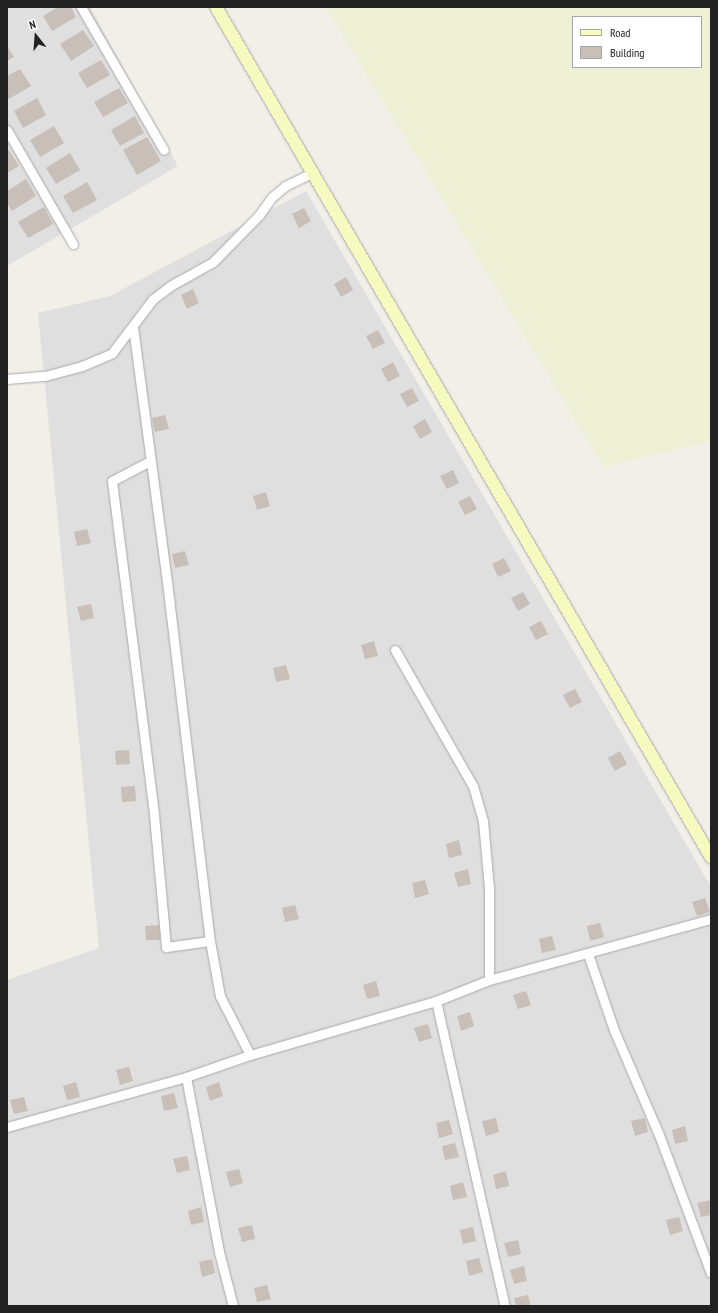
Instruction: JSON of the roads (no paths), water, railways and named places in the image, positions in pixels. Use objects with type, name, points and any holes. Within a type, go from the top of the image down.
[{"type":"main road","points":[[216,7],[711,857]]},
{"type":"street","points":[[81,7],[164,150]]},
{"type":"street","points":[[7,130],[73,244]]},
{"type":"street","points":[[7,379],[45,376],[82,366],[112,353],[153,299],[170,286],[213,262],[259,215],[272,197],[285,186],[312,173]]},
{"type":"street","points":[[133,326],[168,590],[210,941],[220,996],[250,1055]]},
{"type":"street","points":[[150,461],[112,481],[154,815],[166,947],[210,941]]},
{"type":"street","points":[[395,650],[473,786],[483,821],[489,888],[489,980]]},
{"type":"street","points":[[7,1127],[186,1077],[250,1055],[436,1001],[489,980],[711,920]]},
{"type":"street","points":[[588,954],[612,1024],[659,1135],[711,1273]]},
{"type":"street","points":[[436,1001],[505,1306]]},
{"type":"street","points":[[186,1077],[219,1252],[233,1306]]}]
